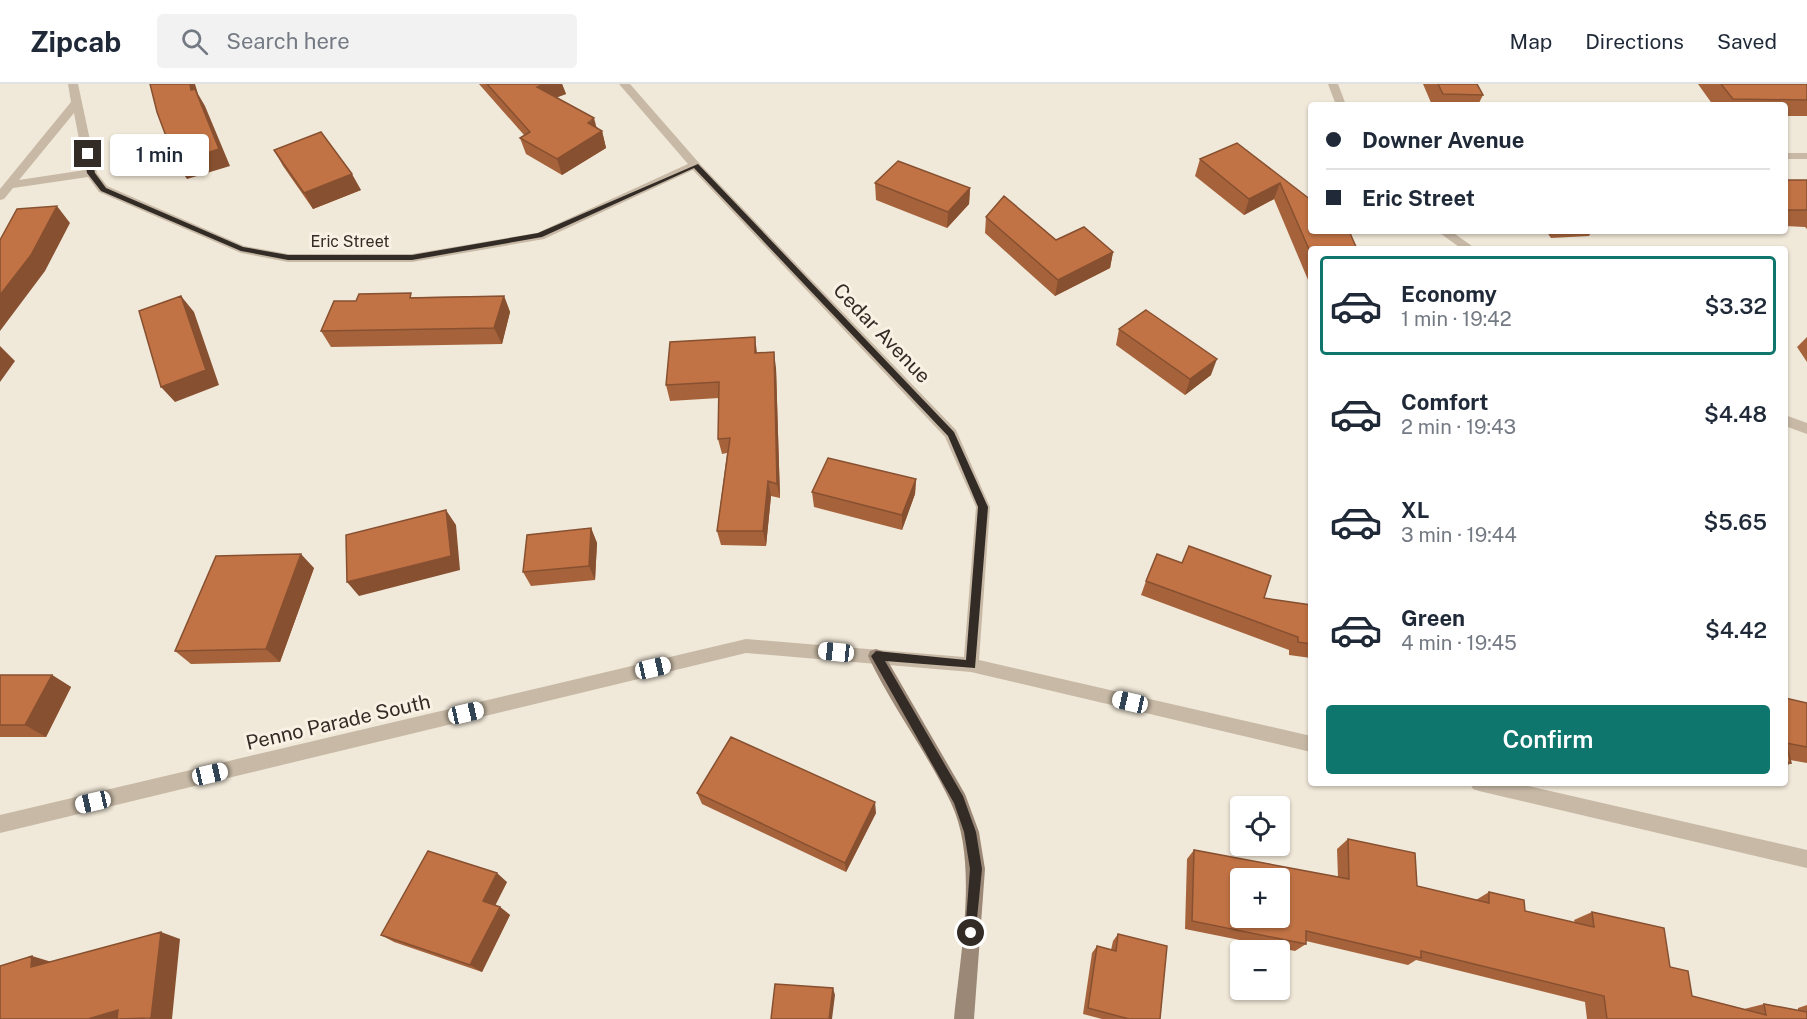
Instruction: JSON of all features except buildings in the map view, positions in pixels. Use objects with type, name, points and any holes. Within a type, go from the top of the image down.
[{"type":"street","points":[[9,185],[91,173],[73,84]]},
{"type":"street","name":"Cedar Avenue","points":[[624,84],[695,165],[951,434],[983,507],[971,665]]},
{"type":"street","points":[[1333,84],[1340,102]]},
{"type":"street","points":[[0,195],[77,102]]},
{"type":"street","points":[[1788,156],[1807,156]]},
{"type":"street","name":"Eric Street","points":[[91,173],[103,189],[241,249],[288,258],[412,258],[540,236],[695,165]]},
{"type":"street","points":[[1448,234],[1466,246]]},
{"type":"street","points":[[1788,421],[1807,429]]},
{"type":"street","name":"Penno Parade South","points":[[0,824],[746,646],[971,665],[1308,743]]},
{"type":"street","points":[[876,656],[959,800],[970,832],[976,869],[964,1019]]},
{"type":"street","points":[[1492,786],[1807,859]]},
{"type":"route","points":[[88,154],[91,173],[103,189],[241,249],[288,258],[412,258],[540,236],[695,165],[951,434],[983,507],[971,665],[876,656],[959,800],[970,832],[976,869],[971,933]]}]
